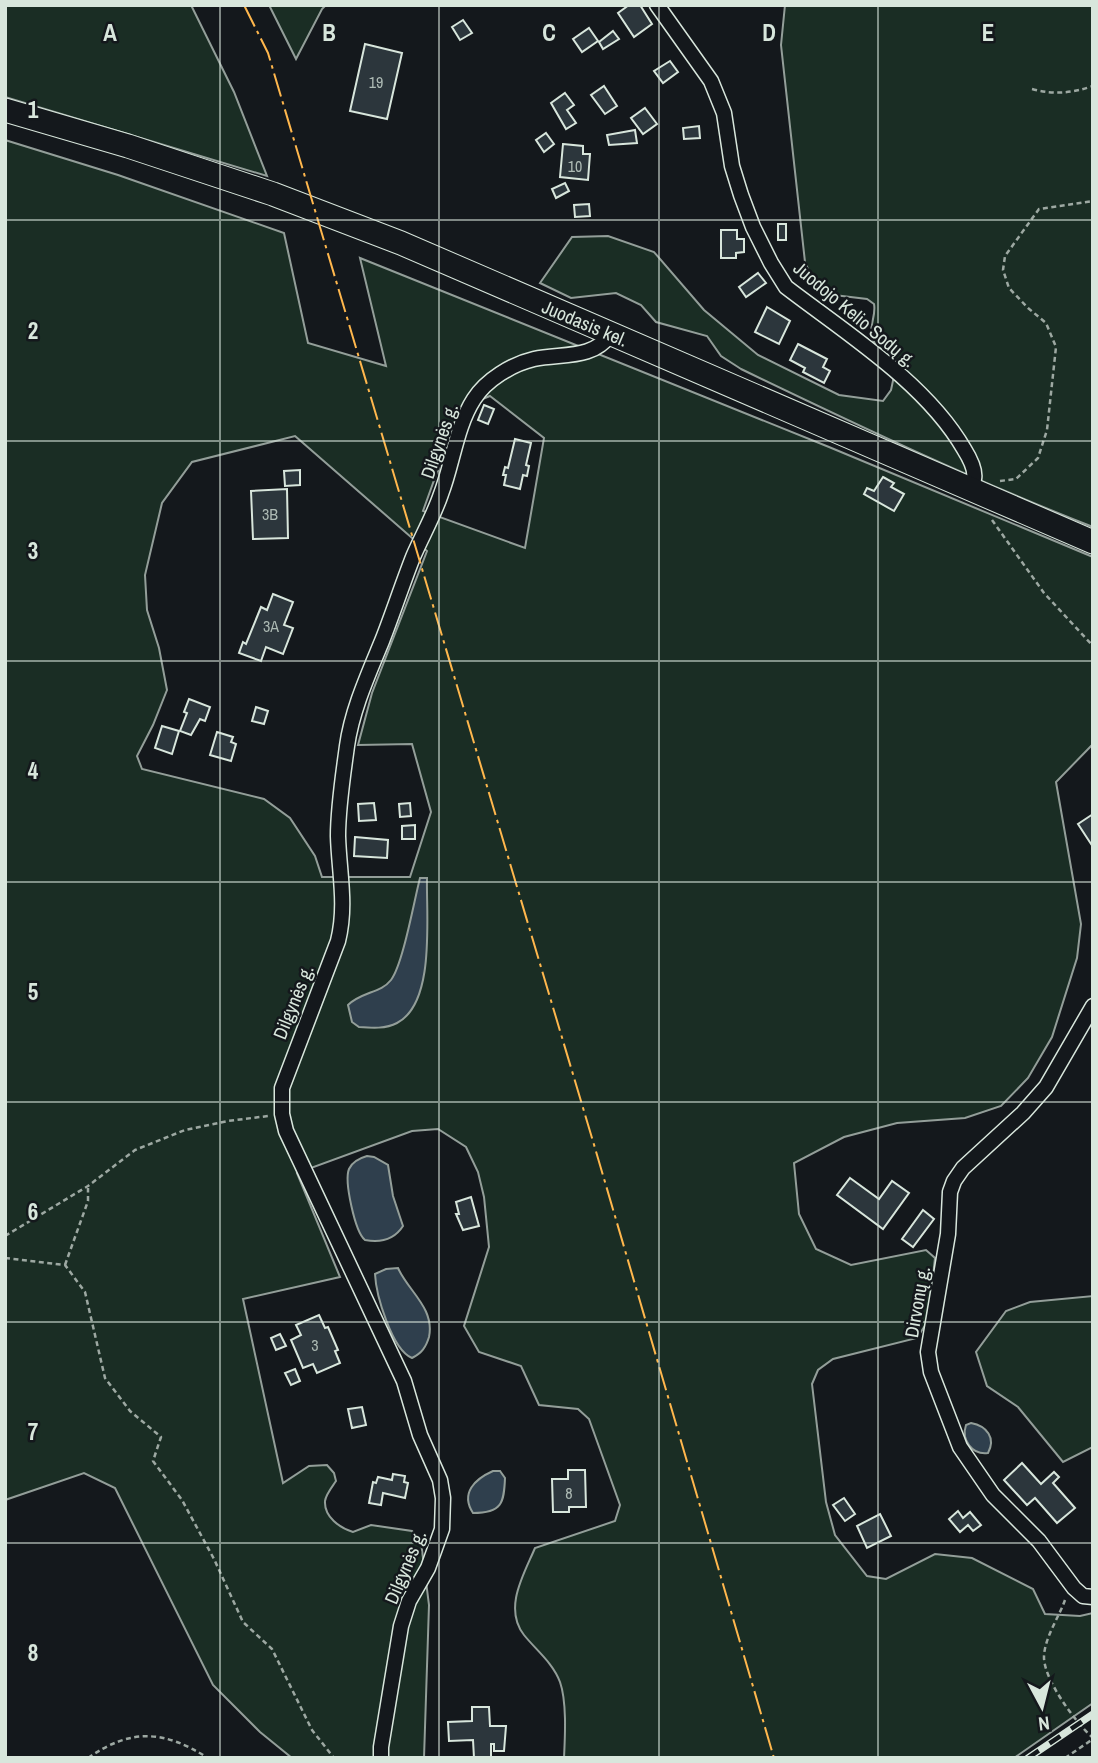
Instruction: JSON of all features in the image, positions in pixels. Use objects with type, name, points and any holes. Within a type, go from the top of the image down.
[{"type":"main road","name":"Juodasis kel.","points":[[5,110],[128,146],[273,194],[401,243],[611,334],[972,483],[1093,542]]},
{"type":"street","name":"Juodojo Kelio Sodų g.","points":[[657,5],[711,81],[724,113],[732,166],[741,195],[753,227],[777,275],[786,287],[930,402],[953,429],[970,460],[972,483]]},
{"type":"street","name":"Dilgynės g.","points":[[381,1758],[401,1626],[409,1601],[428,1567],[442,1529],[443,1498],[440,1480],[421,1435],[404,1381],[293,1149],[282,1114],[282,1088],[338,941],[342,922],[344,901],[338,836],[347,744],[361,692],[413,558],[441,495],[465,415],[486,383],[507,370],[532,360],[590,352],[603,345],[611,334]]},
{"type":"street","name":"Dirvonų g.","points":[[1093,1006],[1046,1087],[1023,1113],[963,1168],[954,1181],[950,1192],[948,1234],[928,1352],[935,1384],[960,1447],[993,1495],[1039,1541],[1070,1583],[1083,1596],[1093,1597]]},
{"type":"path","points":[[1032,89],[1047,93],[1073,92],[1093,86]]},
{"type":"path","points":[[972,483],[1016,479],[1038,458],[1047,430],[1056,347],[1046,323],[1009,288],[1003,270],[1005,256],[1040,209],[1093,201]]},
{"type":"path","points":[[988,515],[1044,593],[1093,646]]},
{"type":"path","points":[[5,1236],[88,1186],[135,1150],[185,1130],[282,1114]]},
{"type":"path","points":[[65,1265],[88,1201],[88,1186]]},
{"type":"path","points":[[5,1258],[65,1265],[85,1292],[105,1378],[130,1410],[161,1437],[153,1461],[182,1500],[214,1559],[243,1622],[272,1649],[312,1730],[334,1758]]},
{"type":"path","points":[[1066,1758],[1093,1739],[1062,1702],[1048,1673],[1044,1656],[1070,1583]]},
{"type":"path","points":[[88,1758],[123,1739],[143,1734],[159,1736],[192,1748],[208,1758]]},
{"type":"green space","points":[[5,5],[191,5],[234,92],[267,176],[5,97]]},
{"type":"green space","points":[[269,5],[326,5],[296,59]]},
{"type":"green space","points":[[785,5],[1093,5],[1093,527],[959,471],[741,369],[721,356],[707,336],[656,322],[641,305],[616,293],[571,298],[540,283],[572,237],[608,236],[654,252],[704,310],[758,355],[839,395],[883,401],[891,390],[897,362],[877,346],[872,337],[874,304],[867,299],[834,295],[816,288],[805,262],[781,45]]},
{"type":"green space","points":[[5,140],[118,175],[284,233],[308,343],[386,366],[360,258],[829,447],[1093,557],[1093,744],[1056,782],[1081,924],[1077,958],[1052,1037],[1028,1078],[1001,1106],[965,1118],[897,1123],[844,1137],[794,1163],[799,1214],[816,1249],[851,1265],[926,1250],[935,1258],[928,1321],[917,1338],[833,1359],[818,1370],[812,1384],[826,1502],[835,1535],[867,1576],[886,1579],[935,1554],[972,1558],[1033,1589],[1045,1614],[1080,1616],[1093,1613],[1093,1703],[1014,1758],[564,1758],[565,1709],[560,1682],[518,1625],[515,1602],[535,1548],[615,1521],[620,1505],[589,1419],[578,1409],[539,1405],[521,1366],[479,1352],[464,1326],[489,1247],[484,1197],[478,1172],[466,1147],[438,1129],[412,1131],[297,1173],[340,1277],[243,1299],[283,1483],[309,1466],[327,1465],[334,1473],[336,1481],[327,1496],[325,1507],[338,1525],[353,1532],[371,1525],[412,1531],[421,1542],[429,1605],[424,1758],[292,1758],[260,1732],[213,1685],[115,1488],[84,1473],[5,1500]],"holes":[[[490,396],[544,438],[525,548],[423,511],[460,408]],[[295,436],[427,551],[372,693],[358,745],[412,744],[431,812],[410,877],[322,877],[315,856],[290,818],[264,799],[142,769],[137,756],[167,690],[159,648],[147,610],[145,575],[162,503],[192,462]]]},
{"type":"green space","points":[[1093,1296],[1093,1447],[1063,1462],[1018,1407],[987,1386],[976,1352],[1006,1311],[1030,1302]]},
{"type":"water","points":[[420,878],[427,878],[427,935],[423,978],[418,997],[409,1013],[397,1023],[384,1027],[359,1027],[352,1022],[348,1005],[359,997],[382,988],[391,980],[404,947]]},
{"type":"water","points":[[367,1156],[388,1165],[393,1196],[403,1226],[396,1235],[382,1241],[365,1240],[361,1235],[349,1195],[349,1169],[356,1161]]},
{"type":"water","points":[[398,1268],[420,1300],[430,1327],[425,1347],[412,1358],[405,1353],[392,1333],[376,1283],[375,1274]]},
{"type":"water","points":[[971,1423],[986,1430],[991,1442],[988,1453],[977,1452],[969,1445],[965,1431],[966,1425]]},
{"type":"water","points":[[493,1471],[500,1471],[505,1478],[502,1500],[496,1509],[473,1513],[468,1499],[471,1488],[480,1478]]},
{"type":"building","points":[[629,5],[640,5],[652,24],[634,37],[618,13]]},
{"type":"building","points":[[463,20],[472,33],[460,40],[452,27]]},
{"type":"building","points":[[589,28],[598,41],[582,52],[573,39]]},
{"type":"building","points":[[613,31],[619,39],[603,49],[599,42]]},
{"type":"building","points":[[365,44],[402,53],[387,119],[350,111]]},
{"type":"building","points":[[670,61],[678,72],[663,83],[654,71]]},
{"type":"building","points":[[604,86],[617,106],[605,114],[591,95]]},
{"type":"building","points":[[565,93],[574,105],[567,110],[576,123],[566,129],[551,103]]},
{"type":"building","points":[[645,108],[657,124],[643,134],[631,118]]},
{"type":"building","points":[[699,126],[700,138],[684,139],[683,128]]},
{"type":"building","points":[[635,130],[637,143],[609,145],[607,135]]},
{"type":"building","points":[[546,133],[554,144],[544,152],[536,140]]},
{"type":"building","points":[[563,144],[583,146],[583,154],[590,154],[588,180],[560,177]]},
{"type":"building","points":[[565,183],[569,191],[556,198],[552,189]]},
{"type":"building","points":[[589,204],[590,216],[575,217],[574,205]]},
{"type":"building","points":[[778,224],[786,224],[786,240],[778,240]]},
{"type":"building","points":[[721,230],[737,230],[737,239],[744,239],[744,252],[736,253],[736,258],[721,258]]},
{"type":"building","points":[[758,273],[766,283],[746,297],[739,287]]},
{"type":"building","points":[[767,307],[790,321],[779,344],[755,332]]},
{"type":"building","points":[[798,344],[827,359],[823,367],[830,371],[824,383],[803,372],[805,368],[790,360]]},
{"type":"building","points":[[484,405],[494,409],[488,424],[478,420]]},
{"type":"building","points":[[515,439],[531,443],[526,465],[529,466],[527,476],[523,475],[520,489],[504,485],[506,475],[503,475],[505,467],[508,468]]},
{"type":"building","points":[[300,470],[300,485],[285,486],[284,471]]},
{"type":"building","points":[[883,477],[894,483],[891,487],[904,494],[894,511],[864,494],[867,488],[874,491]]},
{"type":"building","points":[[287,489],[288,538],[253,539],[251,491]]},
{"type":"building","points":[[273,594],[293,602],[284,625],[293,628],[283,654],[266,647],[261,661],[239,653],[243,642],[246,644],[261,607],[267,610]]},
{"type":"building","points":[[189,699],[210,707],[205,721],[200,719],[191,735],[180,731]]},
{"type":"building","points":[[256,707],[268,711],[264,724],[252,721]]},
{"type":"building","points":[[162,726],[179,731],[172,754],[155,748]]},
{"type":"building","points":[[217,732],[233,737],[231,742],[236,744],[231,761],[210,755]]},
{"type":"building","points":[[374,803],[376,820],[359,821],[358,804]]},
{"type":"building","points":[[410,803],[411,816],[400,817],[399,804]]},
{"type":"building","points":[[1093,814],[1093,847],[1078,824]]},
{"type":"building","points":[[415,825],[415,839],[402,839],[402,826]]},
{"type":"building","points":[[355,837],[388,840],[387,858],[354,856]]},
{"type":"building","points":[[850,1178],[879,1199],[892,1181],[909,1193],[883,1229],[837,1195]]},
{"type":"building","points":[[471,1197],[479,1226],[463,1230],[456,1214],[459,1214],[456,1202]]},
{"type":"building","points":[[923,1210],[934,1219],[913,1247],[902,1239]]},
{"type":"building","points":[[319,1315],[325,1328],[328,1327],[338,1350],[335,1351],[340,1363],[317,1373],[313,1364],[303,1368],[291,1340],[301,1335],[296,1325]]},
{"type":"building","points":[[280,1334],[286,1346],[276,1350],[271,1338]]},
{"type":"building","points":[[295,1369],[300,1381],[291,1385],[285,1373]]},
{"type":"building","points":[[362,1407],[366,1425],[352,1428],[348,1409]]},
{"type":"building","points":[[1022,1463],[1041,1484],[1054,1472],[1059,1477],[1053,1483],[1075,1508],[1057,1523],[1035,1498],[1027,1505],[1004,1480]]},
{"type":"building","points":[[568,1470],[585,1470],[586,1507],[569,1507],[569,1512],[553,1512],[552,1479],[568,1479]]},
{"type":"building","points":[[393,1474],[405,1476],[404,1482],[408,1483],[405,1498],[383,1493],[381,1505],[369,1503],[373,1482],[376,1483],[378,1477],[392,1480]]},
{"type":"building","points":[[844,1498],[855,1514],[845,1521],[833,1505]]},
{"type":"building","points":[[958,1511],[963,1518],[970,1512],[981,1525],[973,1531],[968,1525],[960,1532],[949,1519]]},
{"type":"building","points":[[880,1514],[891,1536],[867,1548],[857,1526]]},
{"type":"building","points":[[472,1707],[489,1707],[490,1726],[506,1726],[504,1751],[494,1751],[494,1744],[491,1744],[491,1758],[474,1758],[473,1740],[449,1741],[448,1722],[472,1721]]},
{"type":"railway","points":[[1028,1758],[1093,1714]]},
{"type":"power","points":[[244,5],[268,53],[774,1758]]}]
